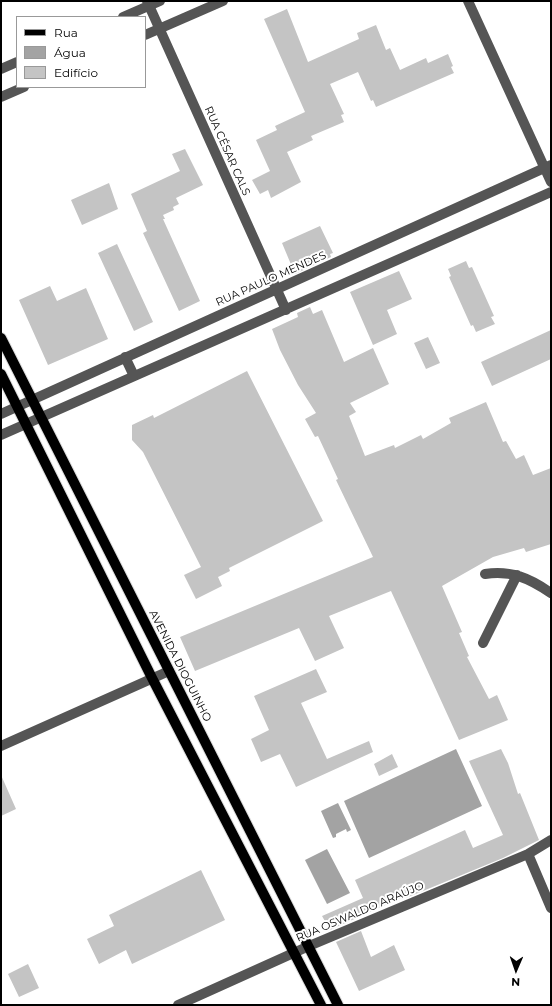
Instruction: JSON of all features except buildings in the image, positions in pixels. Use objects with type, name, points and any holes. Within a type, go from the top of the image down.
[{"type":"main road","name":"AVENIDA DIOGUINHO","points":[[1,338],[338,1005]]},
{"type":"main road","points":[[1,374],[152,678],[295,952],[321,1005]]},
{"type":"street","points":[[125,16],[148,3],[160,1]]},
{"type":"street","points":[[146,35],[223,1]]},
{"type":"street","points":[[468,1],[548,167],[551,182]]},
{"type":"street","name":"RUA CÉSAR CALS","points":[[148,3],[286,310]]},
{"type":"street","points":[[1,69],[16,62]]},
{"type":"street","points":[[1,97],[22,88]]},
{"type":"street","name":"RUA PAULO MENDES","points":[[1,414],[548,167]]},
{"type":"street","points":[[1,435],[551,192]]},
{"type":"street","points":[[125,357],[134,376]]},
{"type":"street","points":[[485,574],[499,572],[517,575],[537,583],[551,593]]},
{"type":"street","points":[[483,643],[517,575]]},
{"type":"street","points":[[1,746],[169,671]]},
{"type":"street","name":"RUA OSWALDO ARAÚJO","points":[[178,1005],[295,952],[528,854],[551,840]]},
{"type":"street","points":[[528,854],[551,908]]},
{"type":"water","points":[[456,749],[482,806],[369,858],[344,801]]},
{"type":"water","points":[[338,803],[351,830],[347,832],[346,829],[336,834],[336,837],[333,838],[321,811]]},
{"type":"water","points":[[327,849],[350,893],[327,904],[305,860]]}]
